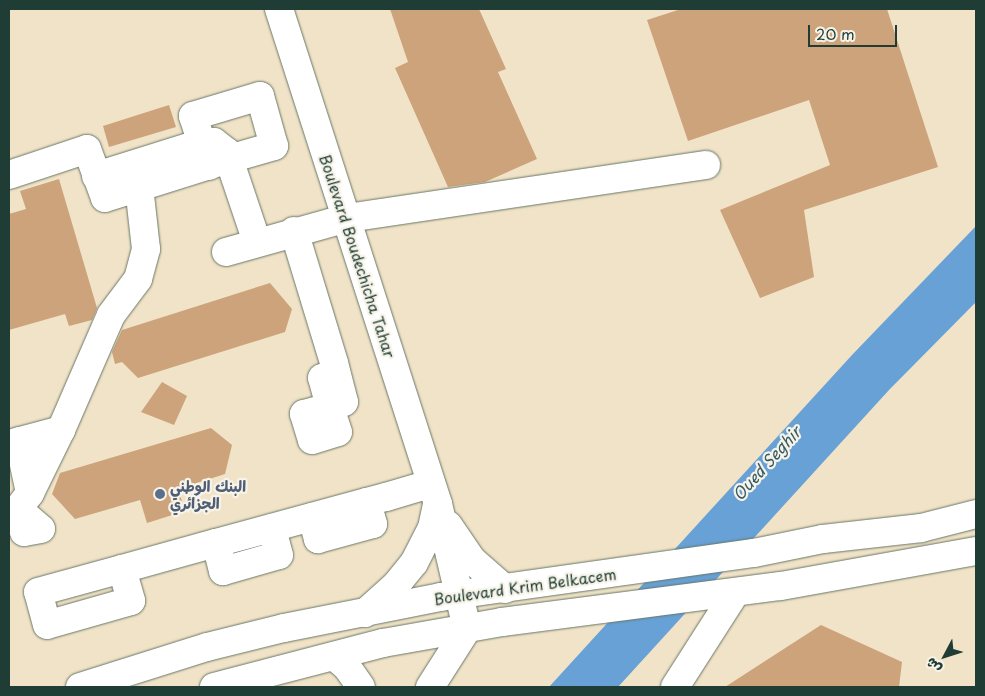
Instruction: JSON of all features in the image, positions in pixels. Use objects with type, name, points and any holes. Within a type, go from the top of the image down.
[{"type":"main road","name":"Boulevard Boudechicha Tahar","points":[[279,9],[434,494],[467,629]]},
{"type":"main road","points":[[9,175],[87,149],[105,198],[139,187],[213,156]]},
{"type":"main road","points":[[96,176],[213,156]]},
{"type":"main road","points":[[213,156],[257,242]]},
{"type":"main road","points":[[226,252],[294,231],[346,218],[706,165]]},
{"type":"main road","points":[[61,430],[14,442],[24,501],[61,430],[112,315],[142,269],[146,234],[139,187]]},
{"type":"main road","points":[[294,231],[304,264],[320,258],[349,359],[322,378],[330,406]]},
{"type":"main road","name":"Boulevard Boudechicha Tahar","points":[[434,494],[458,542],[482,570],[509,589]]},
{"type":"main road","points":[[122,569],[216,544],[223,570],[279,555],[272,528],[312,517],[318,539],[372,524],[366,502],[434,494],[432,528],[414,563],[396,585],[365,613]]},
{"type":"main road","name":"Boulevard Krim Belkacem","points":[[80,687],[207,647],[284,628],[458,595],[754,552],[823,539],[921,528],[976,514]]},
{"type":"main road","points":[[214,687],[334,656],[502,622],[735,593],[887,570],[976,551]]},
{"type":"main road","points":[[675,687],[735,593]]},
{"type":"main road","points":[[430,687],[467,629]]},
{"type":"main road","points":[[334,656],[347,667],[361,687]]},
{"type":"water","name":"Oued Seghir","points":[[976,226],[976,302],[889,390],[618,687],[549,687],[852,355]]},
{"type":"building","points":[[390,9],[479,9],[506,69],[498,72],[537,159],[485,182],[448,187],[395,68],[408,62]]},
{"type":"building","points":[[681,9],[887,9],[938,167],[804,210],[814,277],[760,298],[720,210],[830,165],[809,100],[688,141],[647,20]]},
{"type":"building","points":[[169,105],[176,127],[109,147],[103,126]]},
{"type":"building","points":[[59,179],[97,308],[92,320],[69,326],[65,314],[9,330],[9,214],[26,209],[20,191]]},
{"type":"building","points":[[270,283],[292,309],[285,332],[138,378],[122,362],[115,364],[112,352],[122,330]]},
{"type":"building","points":[[162,382],[187,396],[174,425],[141,412]]},
{"type":"building","points":[[211,428],[232,445],[225,474],[178,489],[185,511],[147,523],[140,500],[75,519],[52,494],[60,473]]},
{"type":"building","points":[[821,625],[902,662],[899,687],[725,687]]},
{"type":"place","name":"البنك الوطني الجزائري","points":[[160,494]]}]
